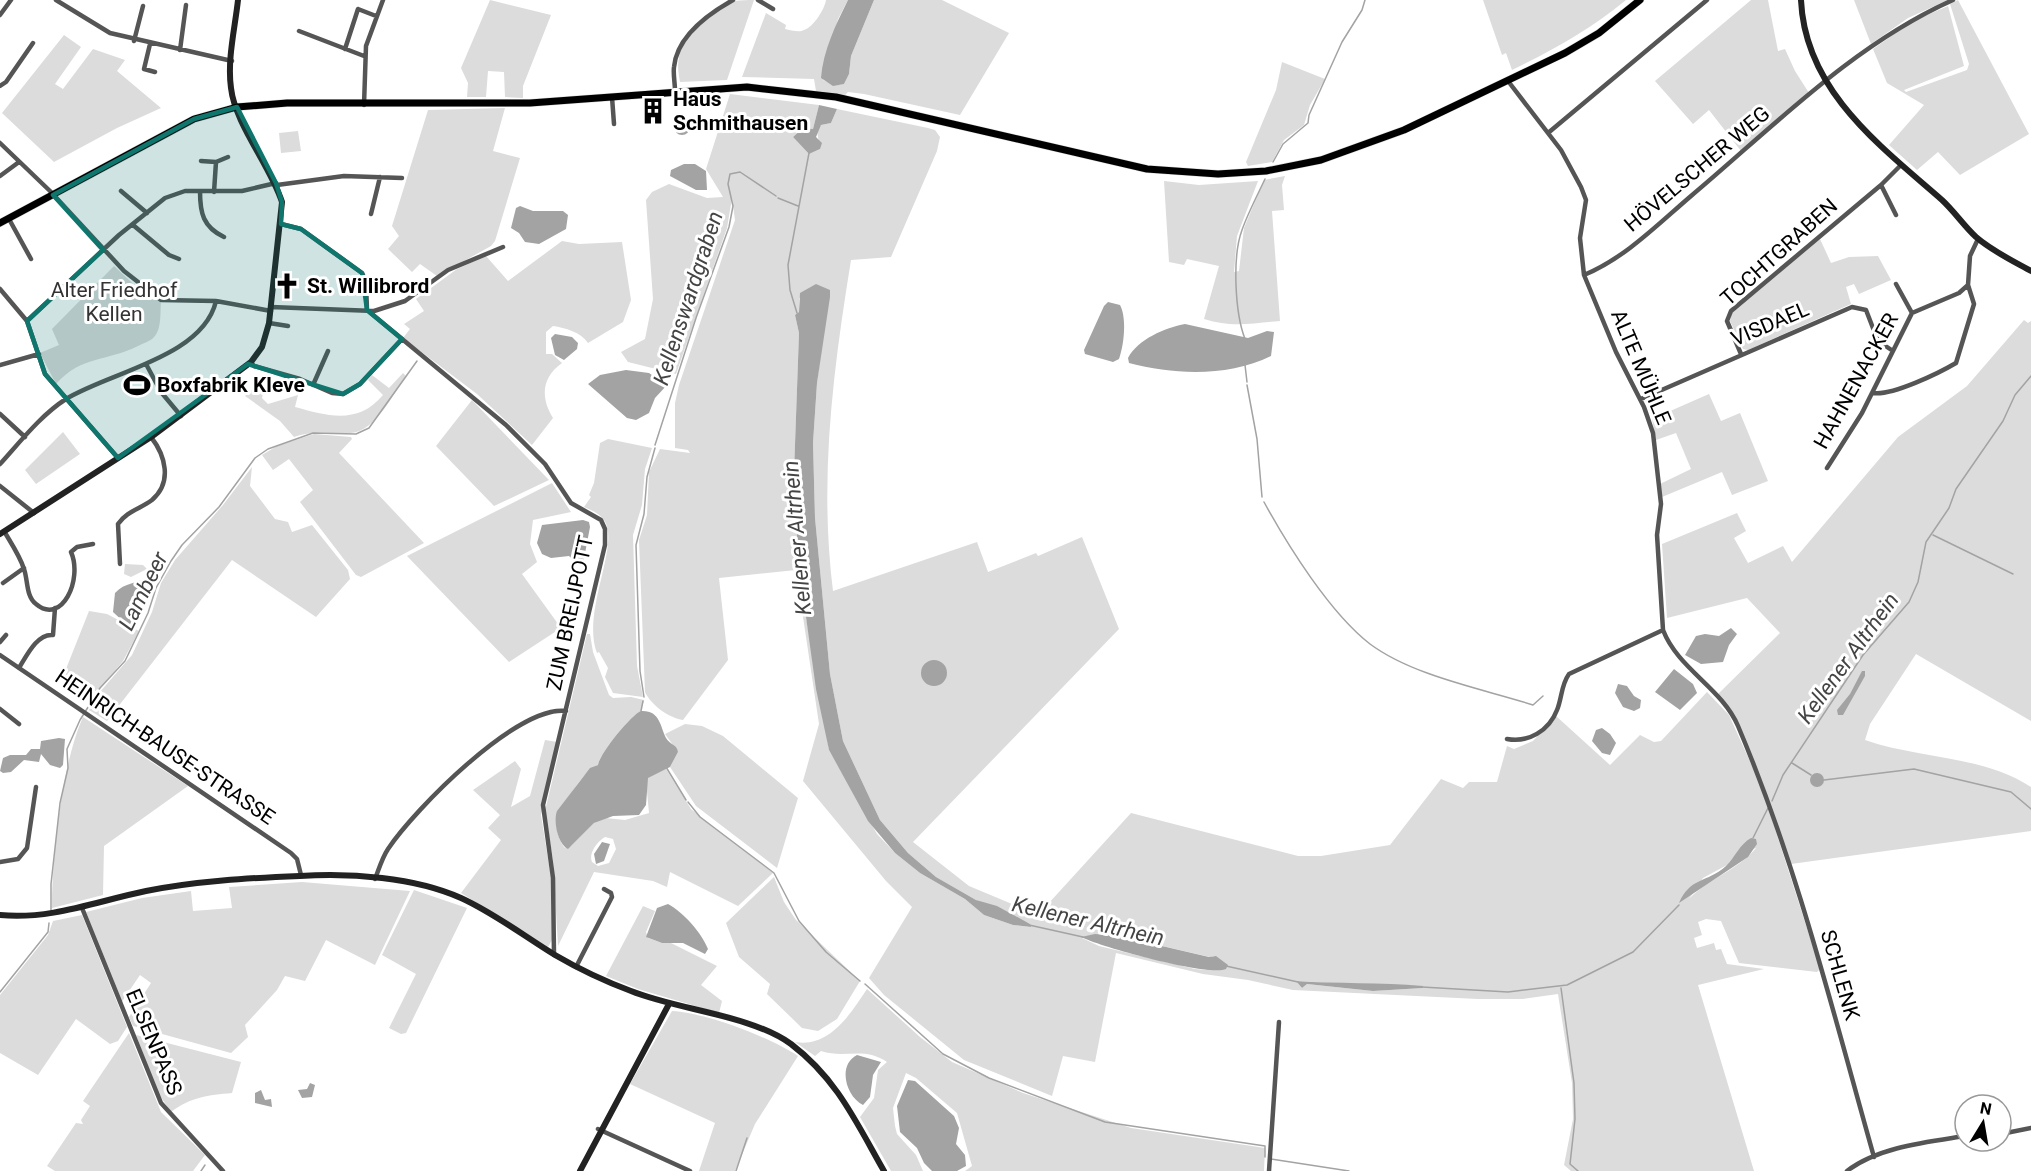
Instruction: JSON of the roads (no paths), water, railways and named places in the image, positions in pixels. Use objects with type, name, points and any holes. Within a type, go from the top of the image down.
[{"type":"main road","points":[[0,223],[194,119],[237,107],[287,103],[364,105],[530,103],[747,87],[798,92],[889,109],[1115,163],[1164,169],[1246,174],[1321,160],[1404,130],[1508,81],[1599,33],[1640,0]]},
{"type":"street","points":[[0,15],[11,0]]},
{"type":"street","points":[[56,0],[103,31],[134,41],[232,61]]},
{"type":"street","points":[[64,6],[68,0]]},
{"type":"street","points":[[93,544],[77,547],[71,552],[76,568],[76,582],[69,596],[55,608],[42,608],[34,603],[24,568],[2,533],[151,437],[251,362],[262,347],[269,323],[282,201],[277,184],[237,107],[231,87],[238,0]]},
{"type":"street","points":[[364,105],[364,56],[383,0]]},
{"type":"street","points":[[675,91],[674,66],[684,40],[702,22],[733,0]]},
{"type":"street","points":[[758,0],[773,9]]},
{"type":"street","points":[[1548,133],[1707,0]]},
{"type":"street","points":[[1801,0],[1807,40],[1827,82],[1853,118],[1900,166],[1943,201],[1978,239],[2031,271]]},
{"type":"street","name":"HÖVELSCHER WEG","points":[[1584,275],[1632,246],[1827,82],[1897,28],[1953,0]]},
{"type":"street","points":[[180,50],[186,5]]},
{"type":"street","points":[[134,41],[143,6]]},
{"type":"street","points":[[345,49],[358,9],[376,16]]},
{"type":"street","points":[[299,31],[364,56]]},
{"type":"street","points":[[0,86],[6,82],[33,43]]},
{"type":"street","points":[[150,44],[144,69],[155,72]]},
{"type":"street","name":"ALTE MÜHLE","points":[[1508,81],[1574,170],[1586,200],[1580,238],[1584,275],[1616,351],[1641,399],[1653,433],[1660,504],[1657,535],[1663,630],[1678,656],[1732,714],[1769,804]]},
{"type":"street","points":[[612,96],[614,124]]},
{"type":"street","points":[[242,118],[246,106]]},
{"type":"street","points":[[0,143],[53,195],[103,250],[140,286],[160,300],[216,301],[271,309],[367,310],[405,301],[448,270],[503,247]]},
{"type":"street","points":[[201,161],[216,162],[228,157]]},
{"type":"street","points":[[0,176],[19,162]]},
{"type":"street","points":[[214,192],[216,162]]},
{"type":"street","name":"TOCHTGRABEN","points":[[1741,354],[1727,321],[1731,311],[1900,166]]},
{"type":"street","points":[[27,321],[103,250],[165,198],[185,191],[242,191],[277,184],[344,176],[402,178]]},
{"type":"street","points":[[370,214],[380,177]]},
{"type":"street","points":[[1881,184],[1896,215]]},
{"type":"street","points":[[121,191],[147,213]]},
{"type":"street","points":[[200,191],[202,219],[213,232],[224,237]]},
{"type":"street","points":[[9,219],[31,259]]},
{"type":"street","points":[[280,224],[301,230],[362,273],[366,282],[367,310]]},
{"type":"street","points":[[133,225],[169,255],[178,259]]},
{"type":"street","points":[[1873,393],[1880,394],[1919,381],[1956,363],[1974,304],[1968,285],[1970,256],[1978,239]]},
{"type":"street","points":[[1896,284],[1912,313]]},
{"type":"street","name":"HAHNENACKER","points":[[1827,468],[1873,393],[1912,313],[1959,293],[1968,285]]},
{"type":"street","points":[[0,289],[27,321],[45,374],[118,458]]},
{"type":"street","points":[[0,464],[66,399],[92,385],[146,364],[204,328],[213,314],[216,301]]},
{"type":"street","name":"VISDAEL","points":[[1641,399],[1852,307],[1866,310],[1878,341],[1893,351]]},
{"type":"street","name":"ZUM BREIJPOTT","points":[[367,310],[469,392],[506,425],[545,465],[571,503],[595,515],[603,523],[605,545],[543,805],[553,878],[554,955]]},
{"type":"street","points":[[269,323],[288,326]]},
{"type":"street","points":[[251,362],[255,366],[332,393],[343,394],[353,390],[402,339]]},
{"type":"street","points":[[313,385],[328,351]]},
{"type":"street","points":[[0,365],[39,354]]},
{"type":"street","points":[[146,364],[161,392],[181,416]]},
{"type":"street","points":[[0,414],[25,437]]},
{"type":"street","points":[[120,564],[118,524],[135,508],[154,499],[165,472],[166,463],[161,450],[151,437]]},
{"type":"street","points":[[0,486],[34,513]]},
{"type":"street","points":[[3,583],[24,568]]},
{"type":"street","points":[[19,668],[33,648],[47,634],[53,635],[55,608]]},
{"type":"street","points":[[1507,739],[1522,741],[1539,733],[1557,711],[1564,681],[1569,674],[1663,630]]},
{"type":"street","points":[[0,642],[6,634]]},
{"type":"street","name":"HEINRICH-BAUSE-STRASSE","points":[[0,655],[291,853],[297,859],[301,875]]},
{"type":"street","points":[[0,709],[19,724]]},
{"type":"street","points":[[375,879],[388,849],[455,774],[523,723],[547,713],[566,711]]},
{"type":"street","points":[[0,862],[18,859],[27,848],[36,787]]},
{"type":"street","name":"SCHLENK","points":[[1769,804],[1809,927],[1874,1157]]},
{"type":"street","points":[[0,915],[26,916],[82,908],[145,891],[192,884],[301,875],[375,879],[427,888],[460,898],[554,955],[634,993],[746,1024],[778,1037],[799,1050],[835,1086],[884,1171]]},
{"type":"street","points":[[576,967],[612,897],[611,893],[604,890]]},
{"type":"street","name":"ELSENPASS","points":[[82,908],[161,1103],[223,1171]]},
{"type":"street","points":[[580,1171],[669,1004]]},
{"type":"street","points":[[1269,1171],[1279,1022]]},
{"type":"street","points":[[2013,1132],[2031,1128]]},
{"type":"street","points":[[600,1130],[690,1171]]},
{"type":"street","points":[[1847,1171],[1874,1157],[1902,1148],[1953,1138]]},
{"type":"water","points":[[848,0],[874,0],[851,56],[849,74],[844,84],[833,86],[821,78],[822,68],[831,38]]},
{"type":"water","points":[[819,105],[837,109],[831,123],[821,125],[816,137],[822,143],[820,149],[809,154],[793,137],[803,128],[813,129]]},
{"type":"water","points":[[682,119],[688,121],[690,127],[688,133],[682,135],[676,133],[674,127],[676,121]]},
{"type":"water","points":[[684,164],[695,164],[706,171],[707,190],[696,190],[670,176],[671,170]]},
{"type":"water","points":[[520,206],[533,211],[563,211],[568,215],[566,229],[539,244],[525,242],[519,233],[511,228],[516,208]]},
{"type":"water","points":[[816,284],[830,290],[830,297],[817,383],[813,443],[815,518],[830,674],[843,741],[880,820],[908,853],[936,877],[976,900],[997,906],[1030,924],[1031,927],[1013,925],[984,915],[965,899],[920,873],[895,853],[868,821],[829,750],[816,689],[793,500],[799,333],[795,315],[799,312],[800,293]]},
{"type":"water","points":[[1108,302],[1120,305],[1124,317],[1121,353],[1119,359],[1113,362],[1085,354],[1084,350]]},
{"type":"water","points":[[1185,324],[1248,338],[1267,331],[1274,332],[1271,356],[1237,368],[1201,372],[1165,370],[1129,363],[1128,358],[1132,351],[1145,340],[1169,328]]},
{"type":"water","points":[[555,334],[572,337],[578,343],[577,349],[564,360],[555,355],[551,338]]},
{"type":"water","points":[[626,370],[649,373],[667,385],[655,398],[649,413],[636,420],[627,418],[588,384],[600,375]]},
{"type":"water","points":[[583,520],[589,522],[590,527],[583,564],[577,564],[569,556],[551,558],[542,554],[537,543],[542,525]]},
{"type":"water","points":[[149,576],[152,582],[141,604],[135,625],[127,625],[113,612],[115,593]]},
{"type":"water","points":[[1731,628],[1737,634],[1729,645],[1723,662],[1701,664],[1685,655],[1696,636],[1705,634],[1719,636]]},
{"type":"water","points":[[934,660],[943,664],[947,673],[943,682],[934,686],[925,682],[921,673],[925,664]]},
{"type":"water","points":[[1674,669],[1693,684],[1697,693],[1680,710],[1655,692]]},
{"type":"water","points":[[1862,671],[1865,671],[1865,676],[1843,715],[1838,715],[1837,710],[1850,694]]},
{"type":"water","points":[[1618,684],[1627,686],[1634,696],[1641,700],[1640,708],[1634,711],[1623,707],[1615,693]]},
{"type":"water","points":[[641,711],[647,711],[656,716],[666,738],[678,752],[670,767],[648,778],[646,805],[639,815],[613,816],[594,823],[568,849],[557,832],[557,811],[590,768],[598,765],[604,752],[630,719]]},
{"type":"water","points":[[1602,728],[1616,743],[1610,755],[1602,753],[1592,741],[1596,730]]},
{"type":"water","points":[[65,739],[63,765],[60,768],[50,765],[41,754],[39,762],[24,760],[11,772],[0,771],[3,758],[10,755],[26,755],[31,749],[40,749],[41,741]]},
{"type":"water","points":[[1814,773],[1820,773],[1824,780],[1820,787],[1814,787],[1810,783],[1810,777]]},
{"type":"water","points":[[1751,838],[1756,839],[1757,844],[1748,857],[1679,903],[1688,889],[1726,866]]},
{"type":"water","points":[[602,842],[610,844],[604,861],[596,864],[594,854]]},
{"type":"water","points":[[668,904],[680,912],[696,930],[708,949],[705,954],[683,943],[662,943],[646,937],[657,908]]},
{"type":"water","points":[[1095,934],[1119,936],[1209,957],[1216,956],[1228,965],[1226,969],[1216,970],[1178,965],[1131,954],[1081,937]]},
{"type":"water","points":[[1296,981],[1407,985],[1423,986],[1423,988],[1373,991],[1307,984],[1302,988]]},
{"type":"water","points":[[857,1055],[881,1062],[873,1075],[870,1097],[863,1105],[852,1095],[846,1081],[847,1066]]},
{"type":"water","points":[[908,1080],[915,1081],[954,1116],[959,1128],[956,1144],[965,1155],[966,1166],[957,1171],[932,1171],[924,1163],[917,1148],[900,1132],[897,1106]]},
{"type":"water","points":[[310,1083],[315,1085],[312,1097],[302,1098],[298,1090],[307,1089]]},
{"type":"water","points":[[261,1090],[265,1100],[271,1099],[272,1107],[255,1103],[255,1093]]},
{"type":"waterway","points":[[1273,162],[1283,144],[1308,123],[1309,115],[1342,42],[1362,10],[1365,0]]},
{"type":"waterway","name":"Kellener Altrhein","points":[[797,313],[790,290],[788,265],[809,153]]},
{"type":"waterway","name":"Kellenswardgraben","points":[[655,445],[696,318],[729,227],[733,206],[728,184],[730,174],[740,172],[776,196]]},
{"type":"waterway","points":[[1245,339],[1237,300],[1237,255],[1242,230],[1265,179]]},
{"type":"waterway","name":"Kellenswardgraben","points":[[778,198],[798,206]]},
{"type":"waterway","name":"Lambeer","points":[[51,910],[51,884],[60,803],[68,768],[67,749],[80,720],[100,688],[125,661],[148,613],[156,588],[171,561],[182,545],[219,507],[255,458],[268,449],[313,433],[356,434],[369,428],[417,361]]},
{"type":"waterway","points":[[1245,365],[1247,382]]},
{"type":"waterway","name":"Kellener Altrhein","points":[[1772,801],[1783,775],[1863,655],[1909,602],[1918,582],[1926,542],[1949,508],[1956,489],[2003,421],[2015,395],[2031,376]]},
{"type":"waterway","points":[[1247,385],[1257,439],[1262,497]]},
{"type":"waterway","name":"Kellenswardgraben","points":[[644,697],[640,671],[636,545],[644,514],[647,477],[655,448]]},
{"type":"waterway","points":[[1264,502],[1325,597],[1355,631],[1370,644],[1407,665],[1471,687],[1533,705],[1543,696]]},
{"type":"waterway","points":[[1933,535],[2013,574]]},
{"type":"waterway","name":"Kellenswardgraben","points":[[641,711],[643,701]]},
{"type":"waterway","points":[[1792,763],[1811,775]]},
{"type":"waterway","name":"Kellenswardgraben","points":[[666,767],[686,800]]},
{"type":"waterway","points":[[1824,780],[1914,769],[2011,792],[2031,809]]},
{"type":"waterway","name":"Kellenswardgraben","points":[[688,802],[700,817],[774,873],[799,921],[826,952],[860,981]]},
{"type":"waterway","name":"Kellener Altrhein","points":[[1753,838],[1768,808]]},
{"type":"waterway","name":"Kellener Altrhein","points":[[1422,987],[1508,992],[1567,985],[1633,952],[1679,905]]},
{"type":"waterway","name":"Lambeer","points":[[0,992],[48,932],[49,923]]},
{"type":"waterway","name":"Kellener Altrhein","points":[[1029,925],[1083,937]]},
{"type":"waterway","name":"Kellener Altrhein","points":[[1226,966],[1298,982]]},
{"type":"waterway","name":"Kellenswardgraben","points":[[865,984],[943,1054],[989,1078],[1105,1122],[1265,1146],[1265,1157]]},
{"type":"waterway","points":[[1561,988],[1574,1083],[1575,1119],[1570,1164],[1578,1171]]},
{"type":"waterway","points":[[736,1171],[747,1138]]},
{"type":"waterway","name":"Kellenswardgraben","points":[[1271,1159],[1349,1171]]},
{"type":"waterway","points":[[201,1171],[205,1165]]},
{"type":"place","name":"Haus Schmithausen","points":[[653,111]]},
{"type":"place","name":"St. Willibrord","points":[[287,286]]},
{"type":"place","name":"Boxfabrik Kleve","points":[[137,385]]},
{"type":"park label","name":"Alter Friedhof Kellen","points":[[114,302]]}]
